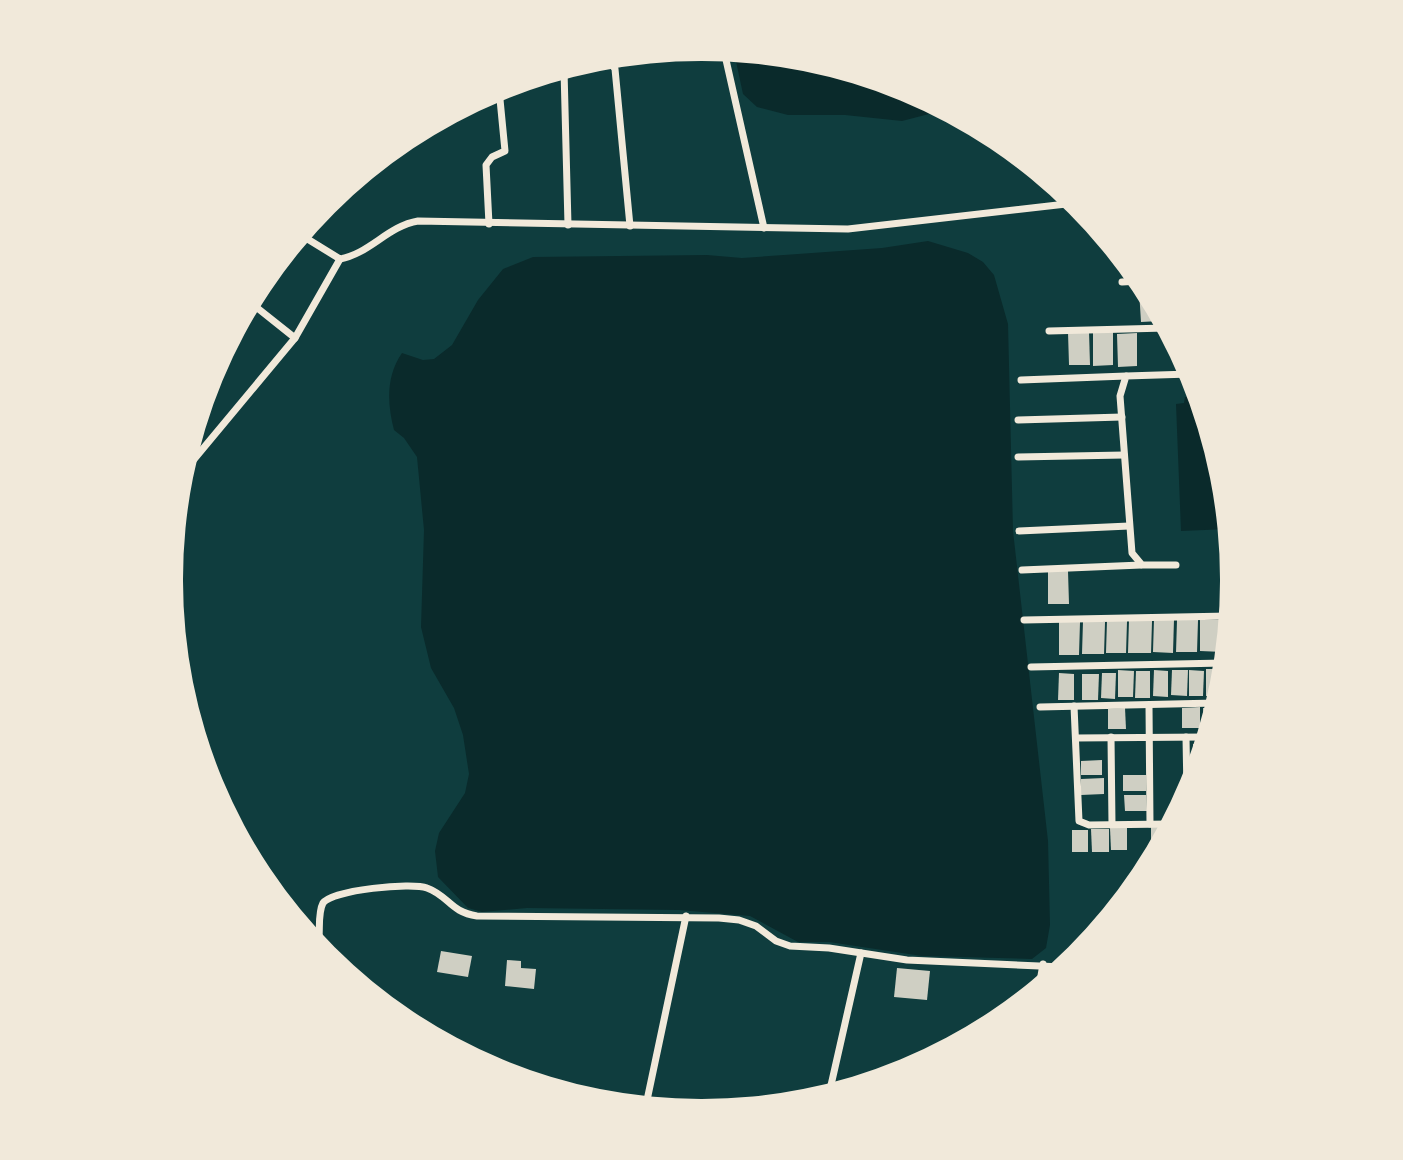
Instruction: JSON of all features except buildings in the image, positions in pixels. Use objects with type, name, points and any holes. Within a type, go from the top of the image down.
[{"type":"street","points":[[726,62],[764,228]]},
{"type":"street","points":[[615,69],[630,226]]},
{"type":"street","points":[[564,80],[568,225]]},
{"type":"street","points":[[489,224],[486,165],[492,157],[505,151],[500,102]]},
{"type":"street","points":[[309,240],[341,259],[351,257],[389,231],[408,223],[848,229],[1059,205]]},
{"type":"street","points":[[198,454],[295,338],[341,259]]},
{"type":"street","points":[[259,309],[295,338]]},
{"type":"street","points":[[1049,331],[1155,328]]},
{"type":"street","points":[[1021,380],[1178,374]]},
{"type":"street","points":[[1126,376],[1121,396],[1129,526],[1132,553],[1142,565]]},
{"type":"street","points":[[1018,419],[1122,417]]},
{"type":"street","points":[[1018,457],[1125,455]]},
{"type":"street","points":[[1019,531],[1129,526]]},
{"type":"street","points":[[1022,570],[1176,565]]},
{"type":"street","points":[[1024,620],[1219,616]]},
{"type":"street","points":[[1031,667],[1213,663]]},
{"type":"street","points":[[1040,707],[1205,703]]},
{"type":"street","points":[[1149,705],[1150,824]]},
{"type":"street","points":[[1074,706],[1079,821],[1084,824],[1159,824]]},
{"type":"street","points":[[1111,737],[1112,824]]},
{"type":"street","points":[[1186,737],[1186,764]]},
{"type":"street","points":[[1076,738],[1196,737]]},
{"type":"street","points":[[319,931],[322,905],[328,897],[340,892],[410,885],[426,887],[461,914],[685,916],[739,920],[790,946],[830,948],[943,962],[1049,965]]},
{"type":"street","points":[[648,1096],[685,916]]},
{"type":"street","points":[[832,1082],[861,953]]},
{"type":"street","points":[[1042,972],[1043,964]]},
{"type":"water","points":[[736,62],[803,71],[836,79],[929,114],[902,121],[845,115],[788,115],[757,107],[743,94]]},
{"type":"water","points":[[928,241],[968,253],[983,262],[994,275],[1008,324],[1013,531],[1048,841],[1050,925],[1046,948],[1032,959],[922,956],[829,942],[798,942],[750,916],[679,910],[527,908],[482,912],[468,908],[438,877],[435,851],[439,833],[465,793],[469,774],[463,735],[454,708],[431,668],[421,627],[424,530],[417,457],[404,438],[394,430],[389,400],[393,371],[402,353],[423,360],[434,359],[452,345],[478,300],[503,269],[533,257],[707,255],[742,258],[882,248]]},
{"type":"water","points":[[1185,397],[1203,446],[1218,529],[1181,531],[1176,404],[1184,403]]}]
